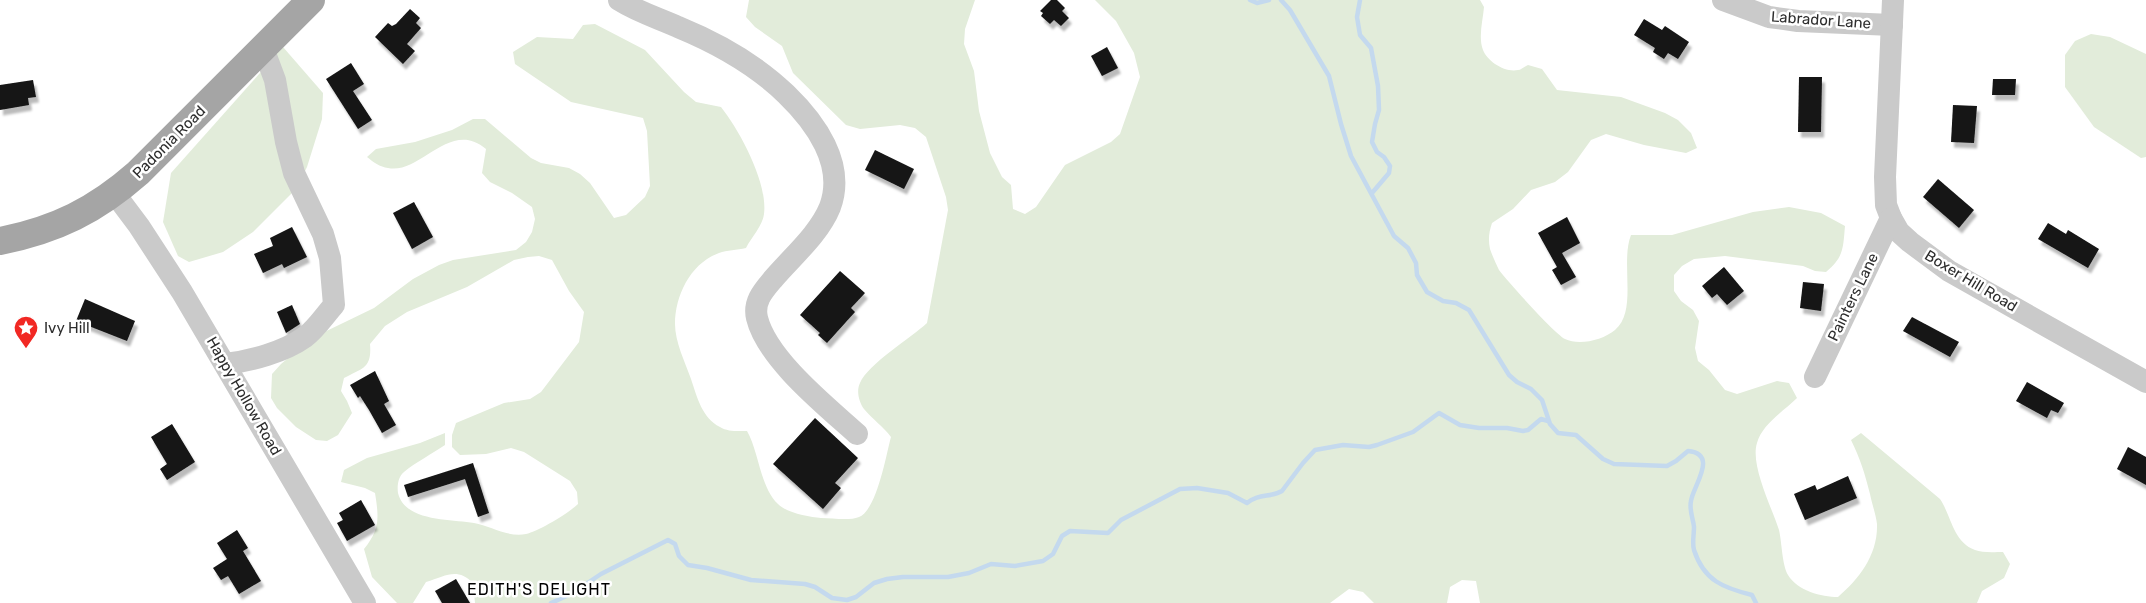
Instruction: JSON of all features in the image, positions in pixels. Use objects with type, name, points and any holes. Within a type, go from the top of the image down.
[{"type":"main road","name":"Padonia Road","points":[[0,241],[61,224],[115,194],[311,0]]},
{"type":"street","points":[[619,0],[630,7],[702,38],[750,66],[785,93],[805,113],[819,134],[828,151],[834,171],[830,207],[817,228],[764,290],[757,302],[756,310],[762,330],[778,356],[818,398],[857,434]]},
{"type":"street","name":"Labrador Lane","points":[[1723,0],[1769,17],[1798,21],[1892,25]]},
{"type":"street","name":"Boxer Hill Road","points":[[1893,0],[1885,177],[1886,205],[1899,232],[1949,271],[2146,382]]},
{"type":"street","points":[[225,364],[247,362],[268,355],[305,337],[334,305],[330,258],[323,234],[294,172],[286,142],[275,80],[263,48]]},
{"type":"street","name":"Happy Hollow Road","points":[[115,194],[139,226],[182,292],[365,603]]},
{"type":"street","name":"Painters Lane","points":[[1815,377],[1891,218]]},
{"type":"green space","points":[[749,0],[975,0],[965,29],[964,44],[974,71],[979,111],[990,153],[1002,177],[1011,185],[1013,209],[1025,214],[1036,207],[1065,165],[1111,142],[1120,134],[1140,77],[1134,53],[1116,21],[1095,0],[1480,0],[1484,7],[1481,34],[1482,45],[1485,54],[1492,62],[1508,70],[1519,70],[1528,65],[1542,69],[1557,90],[1621,97],[1665,113],[1678,120],[1691,133],[1697,148],[1686,153],[1644,145],[1606,134],[1591,140],[1568,172],[1555,182],[1531,190],[1513,209],[1492,223],[1489,236],[1490,249],[1499,270],[1521,296],[1565,339],[1577,342],[1591,341],[1610,334],[1622,322],[1626,311],[1627,259],[1631,235],[1672,235],[1753,212],[1789,207],[1821,213],[1845,226],[1842,252],[1832,267],[1826,272],[1815,271],[1803,266],[1725,256],[1694,259],[1682,266],[1674,275],[1674,291],[1681,301],[1693,310],[1699,321],[1695,348],[1698,361],[1709,370],[1725,390],[1737,394],[1777,381],[1789,383],[1797,398],[1774,418],[1764,430],[1757,443],[1756,452],[1759,474],[1779,530],[1786,571],[1792,581],[1810,592],[1838,597],[1860,574],[1871,556],[1877,524],[1864,473],[1851,440],[1861,433],[1940,499],[1953,528],[1962,541],[1981,552],[2003,552],[2010,564],[2004,578],[1982,591],[1977,603],[1480,603],[1476,581],[1462,580],[1450,587],[1447,603],[1374,603],[1363,592],[1349,589],[1330,603],[475,603],[473,583],[462,575],[451,574],[426,582],[413,603],[397,603],[372,577],[364,549],[376,529],[377,509],[375,493],[365,488],[341,482],[344,470],[367,458],[420,443],[445,433],[445,445],[400,476],[398,493],[402,502],[410,509],[430,517],[480,524],[507,533],[520,535],[538,529],[561,517],[578,504],[577,492],[570,481],[524,452],[511,448],[486,454],[460,455],[452,447],[452,435],[456,423],[504,403],[530,399],[541,392],[579,342],[584,312],[569,291],[552,260],[539,256],[514,260],[467,287],[407,312],[385,326],[370,344],[368,363],[344,378],[341,391],[352,413],[338,435],[327,441],[316,440],[296,427],[277,408],[271,398],[272,374],[312,338],[374,308],[413,279],[453,260],[516,250],[526,242],[532,232],[535,219],[532,207],[512,193],[490,182],[482,173],[486,149],[473,141],[460,140],[448,143],[412,164],[400,168],[382,167],[367,157],[376,149],[415,142],[452,130],[473,119],[485,119],[531,158],[541,163],[569,168],[580,174],[590,183],[614,218],[626,215],[645,197],[650,186],[647,131],[643,118],[571,102],[515,64],[513,52],[537,37],[573,39],[583,25],[595,24],[645,50],[684,92],[696,102],[721,107],[744,143],[762,188],[764,214],[761,223],[746,248],[719,253],[700,264],[686,281],[678,302],[675,331],[704,413],[723,429],[747,431],[767,488],[778,504],[787,510],[816,517],[851,519],[859,517],[871,504],[880,481],[891,437],[862,406],[859,400],[858,389],[860,383],[872,368],[927,323],[948,210],[946,197],[926,137],[915,128],[900,125],[860,129],[846,125],[793,73],[782,46],[755,27],[746,17]]},
{"type":"green space","points":[[2091,34],[2110,37],[2146,54],[2146,157],[2141,158],[2094,127],[2065,87],[2065,55],[2075,41]]},
{"type":"green space","points":[[283,47],[323,93],[322,119],[307,167],[296,189],[253,232],[223,252],[189,262],[178,256],[163,222],[171,173]]},
{"type":"building","points":[[1051,0],[1057,0],[1065,8],[1062,11],[1069,18],[1061,26],[1054,20],[1050,24],[1041,16],[1043,13],[1040,11]]},
{"type":"building","points":[[410,9],[420,18],[416,23],[421,28],[407,44],[415,51],[403,64],[375,37],[388,23],[392,26],[396,24]]},
{"type":"building","points":[[1644,19],[1662,30],[1665,26],[1689,42],[1678,59],[1668,53],[1664,59],[1653,52],[1655,48],[1634,35]]},
{"type":"building","points":[[1107,47],[1118,68],[1102,76],[1091,56]]},
{"type":"building","points":[[351,63],[364,84],[353,91],[372,120],[358,129],[326,79]]},
{"type":"building","points":[[1799,77],[1822,77],[1821,132],[1798,132]]},
{"type":"building","points":[[1993,79],[2016,79],[2015,95],[1992,95]]},
{"type":"building","points":[[33,80],[36,97],[28,98],[29,105],[0,110],[0,85]]},
{"type":"building","points":[[1953,105],[1977,106],[1974,143],[1951,142]]},
{"type":"building","points":[[875,150],[914,169],[904,189],[865,170]]},
{"type":"building","points":[[1938,179],[1974,210],[1959,228],[1923,197]]},
{"type":"building","points":[[414,202],[433,237],[412,249],[393,213]]},
{"type":"building","points":[[1567,217],[1580,243],[1562,253],[1576,277],[1561,285],[1552,270],[1557,267],[1538,233]]},
{"type":"building","points":[[2048,223],[2066,234],[2068,230],[2099,249],[2088,268],[2038,239]]},
{"type":"building","points":[[292,227],[307,257],[284,268],[282,264],[263,273],[254,254],[273,246],[270,238]]},
{"type":"building","points":[[1724,267],[1744,291],[1727,305],[1717,294],[1712,298],[1702,286]]},
{"type":"building","points":[[840,271],[865,293],[851,308],[855,312],[827,343],[818,335],[820,333],[800,315]]},
{"type":"building","points":[[1803,282],[1824,284],[1821,311],[1800,308]]},
{"type":"building","points":[[85,299],[135,321],[127,341],[76,321]]},
{"type":"building","points":[[292,305],[300,324],[286,333],[277,312]]},
{"type":"building","points":[[1912,317],[1959,342],[1950,357],[1903,331]]},
{"type":"building","points":[[375,371],[389,401],[384,404],[396,425],[382,433],[360,396],[358,398],[350,385]]},
{"type":"building","points":[[2027,382],[2064,403],[2058,413],[2051,410],[2047,418],[2016,401]]},
{"type":"building","points":[[815,418],[858,458],[835,483],[841,488],[823,509],[773,464]]},
{"type":"building","points":[[172,424],[195,462],[167,480],[160,469],[167,464],[151,437]]},
{"type":"building","points":[[2128,447],[2146,457],[2146,485],[2117,469]]},
{"type":"building","points":[[473,463],[489,513],[478,517],[465,479],[408,497],[404,485]]},
{"type":"building","points":[[1848,476],[1857,498],[1805,520],[1794,494],[1815,485],[1817,490]]},
{"type":"building","points":[[361,500],[375,525],[347,541],[337,523],[343,520],[339,513]]},
{"type":"building","points":[[237,530],[248,548],[243,551],[261,581],[239,594],[228,576],[221,580],[213,568],[227,559],[217,543]]},
{"type":"building","points":[[456,579],[470,603],[442,603],[435,591]]},
{"type":"waterway","points":[[1250,0],[1257,3],[1269,0]]},
{"type":"waterway","points":[[1281,0],[1290,10],[1329,76],[1351,156],[1394,236],[1408,248],[1416,263],[1417,275],[1427,292],[1443,301],[1456,303],[1469,310],[1509,375],[1517,382],[1531,389],[1542,400],[1550,424],[1558,433],[1576,435],[1603,459],[1614,464],[1667,466],[1688,451],[1697,453],[1702,458],[1703,464],[1702,472],[1693,495],[1691,511],[1694,527],[1694,550],[1698,561],[1716,582],[1752,595],[1756,603]]},
{"type":"waterway","points":[[1360,0],[1357,17],[1360,35],[1371,48],[1378,86],[1379,110],[1372,142],[1377,152],[1384,157],[1390,166],[1389,173],[1372,193]]},
{"type":"waterway","points":[[551,603],[571,594],[601,574],[668,540],[675,544],[679,556],[688,565],[751,580],[805,584],[815,587],[832,598],[847,600],[856,597],[874,583],[887,579],[948,577],[969,573],[991,564],[1015,566],[1043,561],[1053,554],[1062,536],[1070,531],[1108,533],[1121,520],[1180,489],[1197,488],[1228,493],[1247,503],[1256,498],[1282,491],[1315,450],[1343,445],[1369,447],[1377,445],[1413,432],[1439,413],[1460,425],[1479,428],[1507,428],[1523,431],[1528,430],[1541,419],[1548,421]]},
{"type":"place","name":"Ivy Hill","points":[[26,349]]},
{"type":"district","name":"EDITH'S DELIGHT","points":[[539,589]]}]
